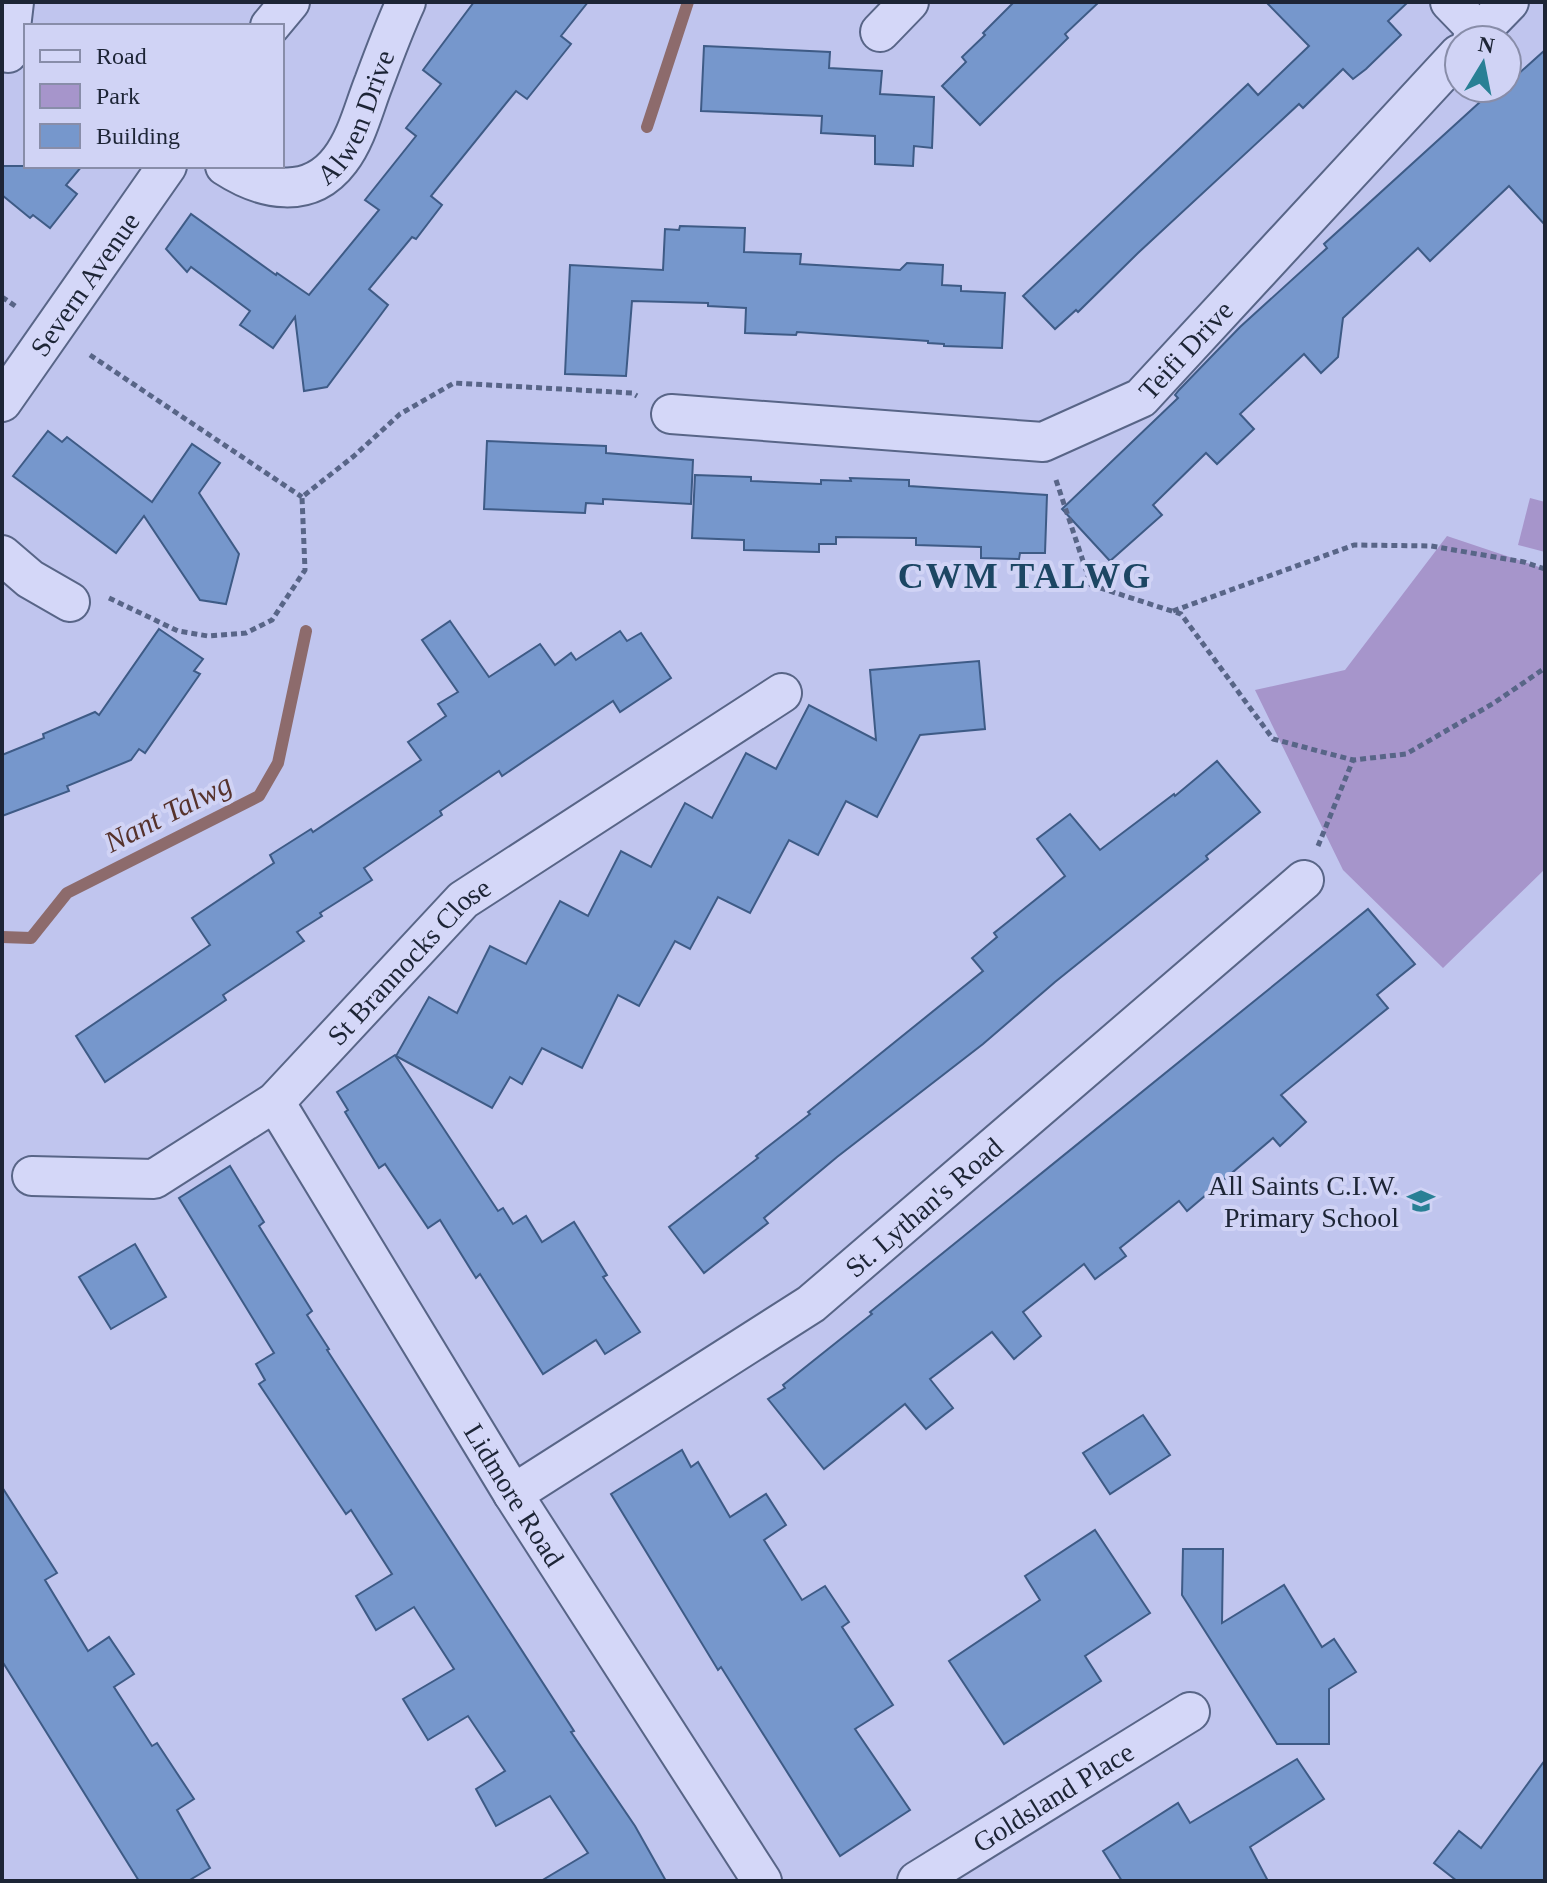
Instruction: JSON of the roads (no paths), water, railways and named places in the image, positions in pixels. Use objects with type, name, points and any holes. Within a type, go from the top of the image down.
[{"type":"street","points":[[8,53],[14,2]]},
{"type":"street","points":[[272,24],[290,2]]},
{"type":"street","name":"Alwen Drive","points":[[229,168],[261,185],[287,189],[316,180],[340,161],[357,128],[406,2]]},
{"type":"street","points":[[880,32],[909,2]]},
{"type":"street","points":[[1450,2],[1461,24]]},
{"type":"street","name":"Teifi Drive","points":[[1488,24],[1509,2]]},
{"type":"street","name":"Teifi Drive","points":[[671,414],[1043,442],[1141,398],[1443,71]]},
{"type":"street","name":"Severn Avenue","points":[[2,402],[166,168]]},
{"type":"street","points":[[2,555],[30,579],[70,602]]},
{"type":"street","name":"St Brannocks Close","points":[[32,1176],[154,1179],[275,1102],[463,900],[782,693]]},
{"type":"street","name":"St. Lythan's Road","points":[[513,1494],[811,1304],[1304,880]]},
{"type":"street","name":"Lidmore Road","points":[[275,1102],[513,1494],[762,1881]]},
{"type":"street","name":"Goldsland Place","points":[[917,1881],[1190,1712]]},
{"type":"waterway","name":"Nant Talwg","points":[[647,127],[688,2]]},
{"type":"waterway","name":"Nant Talwg","points":[[2,937],[31,938],[67,893],[259,796],[278,763],[306,631]]},
{"type":"place","name":"All Saints C.I.W. Primary School","points":[[1421,1201]]},
{"type":"district","name":"CWM TALWG","points":[[1025,575]]}]
